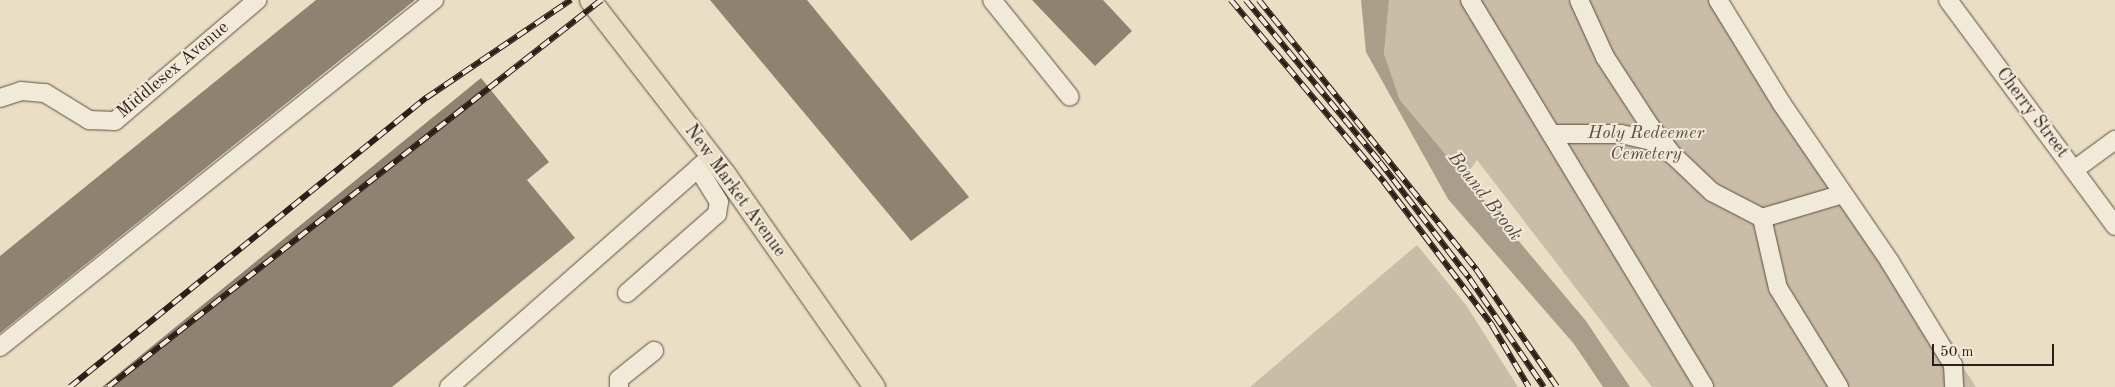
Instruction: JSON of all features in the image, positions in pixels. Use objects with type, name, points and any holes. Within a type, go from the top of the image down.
[{"type":"main road","name":"New Market Avenue","points":[[590,0],[705,162],[874,387]]},
{"type":"street","name":"Middlesex Avenue","points":[[0,98],[20,91],[45,93],[89,120],[115,121],[257,0]]},
{"type":"street","points":[[0,347],[434,0]]},
{"type":"street","points":[[992,0],[1070,97]]},
{"type":"street","points":[[1470,0],[1704,387]]},
{"type":"street","points":[[1579,0],[1606,57],[1665,144],[1712,192],[1762,218],[1843,194]]},
{"type":"street","points":[[1718,0],[1782,104],[1890,262],[1953,365],[1954,387]]},
{"type":"street","name":"Cherry Street","points":[[1948,0],[2115,226]]},
{"type":"street","points":[[1551,134],[1621,134],[1665,144]]},
{"type":"street","points":[[2074,170],[2115,140]]},
{"type":"street","points":[[449,387],[705,162],[719,202],[717,214],[627,293]]},
{"type":"street","points":[[1762,218],[1778,288],[1839,387]]},
{"type":"street","points":[[619,387],[619,380],[654,351]]},
{"type":"green space","name":"Holy Redeemer Cemetery","points":[[1389,0],[1723,0],[1976,387],[1652,387],[1477,160],[1465,177],[1400,100],[1384,54]]},
{"type":"green space","points":[[1417,245],[1466,305],[1518,387],[1250,387]]},
{"type":"shaded area","points":[[1361,0],[1389,0],[1384,54],[1400,100],[1586,321],[1630,387],[1603,387],[1574,344],[1448,199],[1366,52]]},
{"type":"building","points":[[316,0],[415,0],[0,333],[0,256]]},
{"type":"building","points":[[710,0],[807,0],[969,197],[911,241]]},
{"type":"building","points":[[1032,0],[1103,0],[1132,31],[1095,66]]},
{"type":"building","points":[[481,78],[549,162],[527,180],[575,238],[392,387],[102,387]]},
{"type":"railway","points":[[70,387],[426,98],[571,0]]},
{"type":"railway","points":[[108,387],[601,0]]},
{"type":"railway","points":[[1231,0],[1384,182],[1492,325],[1529,387]]},
{"type":"railway","points":[[1246,0],[1380,162],[1470,279],[1544,387]]},
{"type":"railway","points":[[1259,0],[1476,269],[1557,387]]},
{"type":"water label","name":"Bound Brook","points":[[1484,197]]}]
